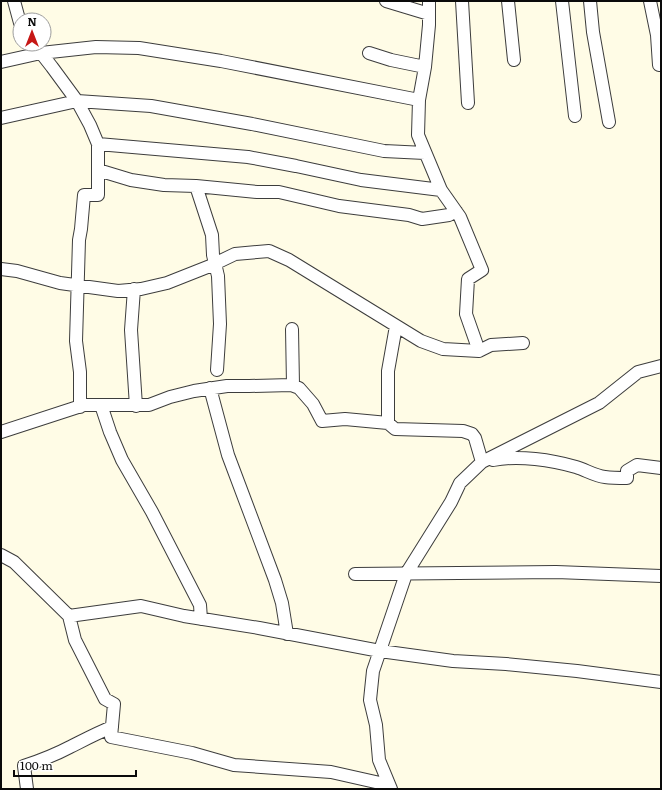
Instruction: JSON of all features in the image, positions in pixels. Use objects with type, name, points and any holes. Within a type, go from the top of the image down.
[{"type":"street","points":[[14,1],[17,12]]},
{"type":"street","points":[[386,1],[429,14]]},
{"type":"street","points":[[428,1],[429,14],[425,67],[419,100],[418,135],[441,190],[460,217],[482,270],[468,279],[466,314],[479,351]]},
{"type":"street","points":[[462,1],[468,103]]},
{"type":"street","points":[[508,1],[514,60]]},
{"type":"street","points":[[562,1],[575,116]]},
{"type":"street","points":[[590,1],[593,32],[609,122]]},
{"type":"street","points":[[650,1],[657,35],[659,65]]},
{"type":"street","points":[[52,48],[139,48],[221,61],[419,100]]},
{"type":"street","points":[[1,62],[27,52]]},
{"type":"street","points":[[40,52],[77,101],[98,144],[98,195],[84,195],[81,228],[78,240],[76,341],[80,372],[80,407]]},
{"type":"street","points":[[369,53],[391,60],[425,67]]},
{"type":"street","points":[[1,118],[77,101],[151,106],[252,124],[384,151],[425,153]]},
{"type":"street","points":[[98,144],[248,157],[361,180],[441,190]]},
{"type":"street","points":[[98,170],[131,180],[164,185],[196,186],[257,192],[280,192],[339,206],[409,215],[422,219],[449,215],[456,211]]},
{"type":"street","points":[[196,186],[212,235],[213,255],[218,276],[220,300],[217,370]]},
{"type":"street","points":[[1,269],[17,271],[60,283],[118,291],[167,283],[235,254],[270,251],[288,260],[421,341],[444,349],[479,351],[491,345],[523,343]]},
{"type":"street","points":[[134,289],[131,330],[136,406]]},
{"type":"street","points":[[388,423],[388,372],[396,326]]},
{"type":"street","points":[[292,329],[293,386]]},
{"type":"street","points":[[390,787],[379,760],[376,725],[370,700],[373,671],[406,574],[447,509],[460,483],[482,462],[598,403],[638,372],[661,366]]},
{"type":"street","points":[[1,432],[84,405],[150,405],[170,397],[210,388],[291,384],[299,388],[313,404],[322,421],[345,419],[388,423],[395,429],[463,431],[472,434],[476,438],[482,462]]},
{"type":"street","points":[[210,388],[228,456],[276,580],[282,603],[287,634]]},
{"type":"street","points":[[102,405],[110,432],[122,460],[152,512],[200,605],[201,619]]},
{"type":"street","points":[[482,462],[500,458],[548,461],[576,467],[604,477],[627,478],[627,470],[637,466],[661,468]]},
{"type":"street","points":[[1,555],[14,562],[69,616],[75,640],[105,700],[114,704],[111,737],[192,753],[234,765],[331,772],[390,787]]},
{"type":"street","points":[[355,574],[556,572],[661,576]]},
{"type":"street","points":[[69,616],[141,606],[201,619],[380,651],[453,661],[506,664],[661,682]]},
{"type":"street","points":[[27,789],[24,766],[48,758],[112,727]]}]
